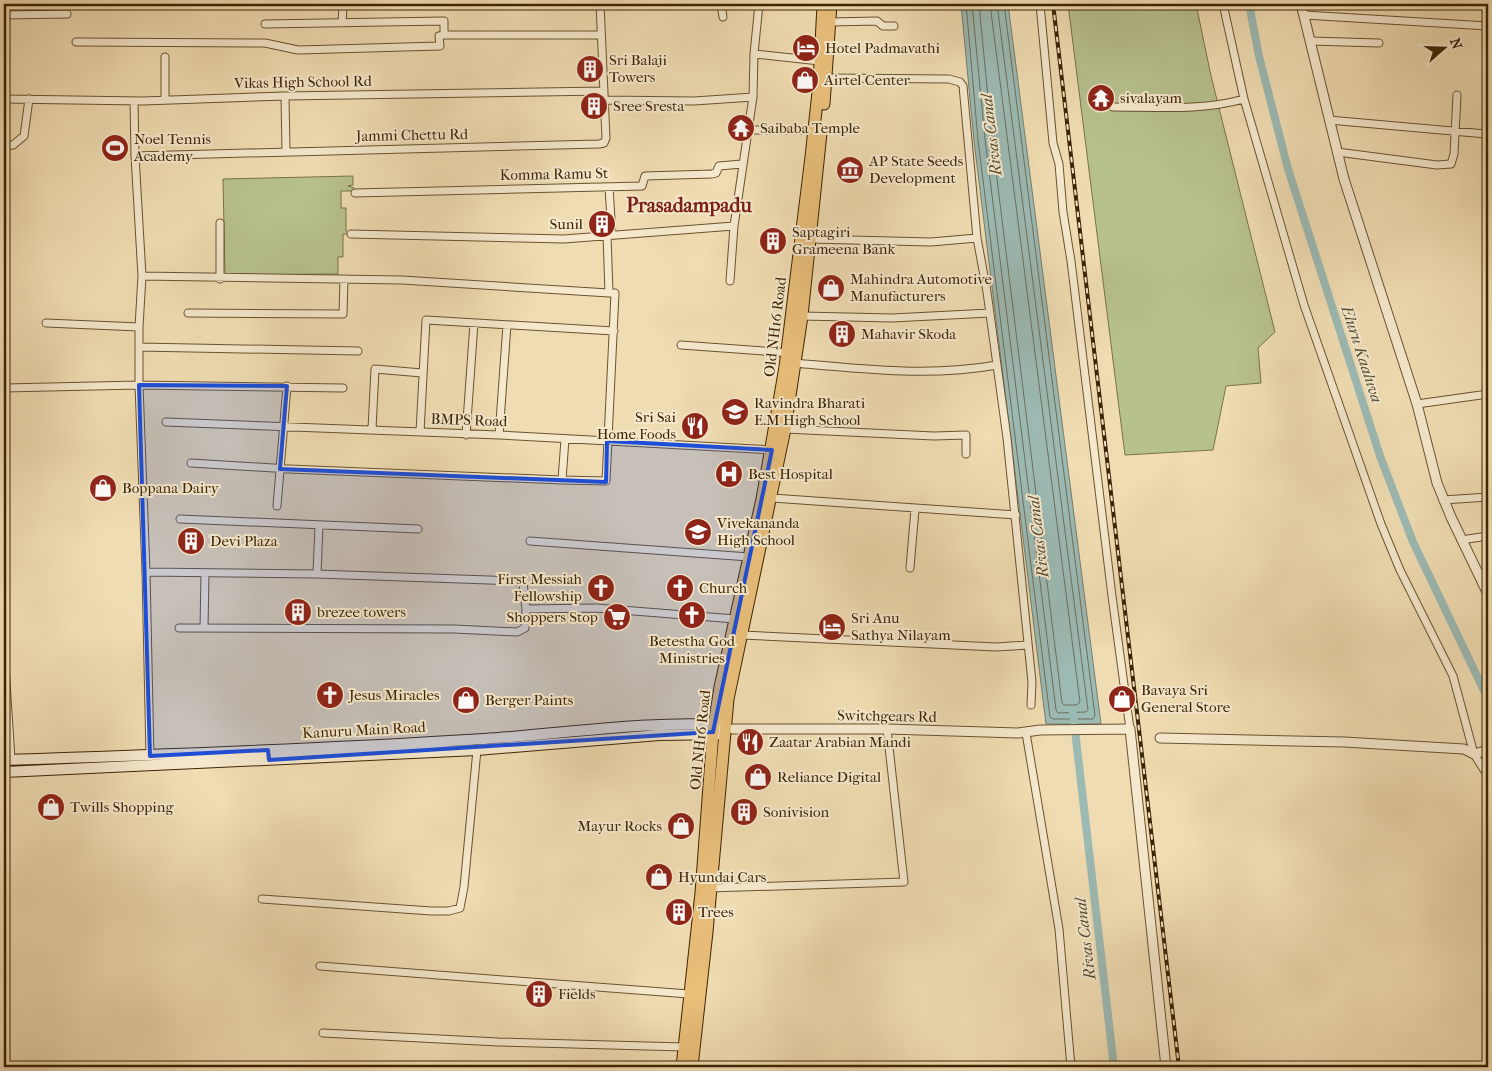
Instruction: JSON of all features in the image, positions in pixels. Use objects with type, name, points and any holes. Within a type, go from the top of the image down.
[{"type":"main road","name":"Old NH16 Road","points":[[692,1067],[710,888],[722,729],[772,498],[785,428],[814,130],[820,61],[822,4]]},
{"type":"main road","name":"Old NH16 Road","points":[[682,1067],[689,994],[735,619],[802,316],[828,78],[830,4]]},
{"type":"main road","name":"Kanuru Main Road","points":[[4,772],[70,770],[679,725],[722,729]]},
{"type":"main road","name":"Kanuru Main Road","points":[[7,759],[477,750],[722,729]]},
{"type":"main road","points":[[70,758],[70,770]]},
{"type":"street","points":[[342,23],[343,4]]},
{"type":"street","name":"Jammi Chettu Rd","points":[[135,156],[604,143],[606,138],[600,4]]},
{"type":"street","points":[[721,4],[723,17]]},
{"type":"street","points":[[730,281],[734,226],[753,98],[754,54],[759,4]]},
{"type":"street","points":[[1040,4],[1052,109],[1053,143],[1059,164],[1062,212],[1071,261],[1130,729],[1166,1067]]},
{"type":"street","points":[[1223,4],[1244,99],[1304,305],[1381,524],[1400,570],[1453,676],[1488,776]]},
{"type":"street","points":[[1301,4],[1338,152],[1377,284],[1417,404],[1443,500],[1488,594]]},
{"type":"street","points":[[4,15],[67,14]]},
{"type":"street","points":[[1304,16],[1488,26]]},
{"type":"street","points":[[265,24],[444,21],[444,35]]},
{"type":"street","points":[[830,22],[877,21],[883,26],[894,26]]},
{"type":"street","points":[[76,42],[265,43],[298,50],[440,46],[439,36],[444,35],[601,35]]},
{"type":"street","points":[[1310,41],[1379,43]]},
{"type":"street","points":[[754,54],[820,61]]},
{"type":"street","points":[[165,57],[165,100]]},
{"type":"street","points":[[828,78],[949,79],[960,82],[965,96],[964,120],[977,238],[990,313],[1016,514],[1032,682],[1031,705]]},
{"type":"street","name":"Vikas High School Rd","points":[[4,99],[134,101],[285,96],[604,91]]},
{"type":"street","points":[[1338,152],[1448,166],[1451,164],[1454,154],[1457,95]]},
{"type":"street","points":[[285,96],[286,151]]},
{"type":"street","points":[[604,100],[694,101],[753,98]]},
{"type":"street","points":[[4,146],[13,145],[24,136],[29,99]]},
{"type":"street","points":[[1113,107],[1210,106],[1244,99]]},
{"type":"street","points":[[134,101],[135,156],[142,276],[139,327],[139,385],[150,756]]},
{"type":"street","points":[[1329,120],[1486,134]]},
{"type":"street","points":[[748,130],[814,130]]},
{"type":"street","name":"Komma Ramu St","points":[[355,192],[642,186],[645,176],[712,174],[716,173],[719,166],[742,164]]},
{"type":"street","points":[[609,187],[609,293]]},
{"type":"street","points":[[220,223],[220,279]]},
{"type":"street","points":[[351,234],[564,239],[734,226]]},
{"type":"street","points":[[811,239],[931,242],[977,238]]},
{"type":"street","points":[[142,276],[220,279],[344,279],[615,293],[605,482],[280,469],[191,463]]},
{"type":"street","points":[[188,313],[343,314],[344,279]]},
{"type":"street","points":[[802,316],[892,318],[990,313]]},
{"type":"street","points":[[420,432],[426,320],[614,331]]},
{"type":"street","points":[[46,323],[139,327]]},
{"type":"street","points":[[466,435],[474,323]]},
{"type":"street","points":[[499,435],[507,325]]},
{"type":"street","points":[[681,345],[792,356],[889,369],[968,369],[997,364]]},
{"type":"street","points":[[140,347],[358,351]]},
{"type":"street","points":[[372,429],[375,369],[422,373]]},
{"type":"street","points":[[4,388],[139,385],[343,388]]},
{"type":"street","points":[[277,506],[287,386]]},
{"type":"street","points":[[1417,404],[1488,394]]},
{"type":"street","name":"BMPS Road","points":[[166,422],[284,428],[372,429],[772,450]]},
{"type":"street","points":[[785,428],[934,436],[966,435],[966,454]]},
{"type":"street","points":[[562,480],[565,439]]},
{"type":"street","points":[[1443,500],[1488,497]]},
{"type":"street","points":[[772,498],[915,509],[1016,514]]},
{"type":"street","points":[[910,568],[915,509]]},
{"type":"street","points":[[180,518],[418,529]]},
{"type":"street","points":[[317,574],[319,525]]},
{"type":"street","points":[[1461,540],[1488,536]]},
{"type":"street","points":[[530,541],[749,557]]},
{"type":"street","points":[[146,572],[317,574],[516,581],[523,583],[526,609],[525,628],[517,632],[454,629],[179,628]]},
{"type":"street","points":[[204,628],[205,574]]},
{"type":"street","points":[[526,609],[596,608],[735,619]]},
{"type":"street","points":[[742,635],[996,647],[1028,645]]},
{"type":"street","points":[[4,651],[7,759]]},
{"type":"street","name":"Switchgears Rd","points":[[722,729],[887,729],[1026,733],[1040,730],[1130,729]]},
{"type":"street","points":[[710,888],[904,882],[887,729]]},
{"type":"street","points":[[1026,733],[1059,929],[1071,1067]]},
{"type":"street","points":[[1160,738],[1344,742],[1464,749],[1481,752]]},
{"type":"street","points":[[262,899],[431,911],[449,911],[460,908],[464,887],[477,750]]},
{"type":"street","points":[[320,966],[689,994]]},
{"type":"street","points":[[323,1033],[498,1042],[684,1047]]},
{"type":"highlighted area","points":[[139,385],[287,386],[280,469],[606,482],[607,441],[772,450],[713,732],[269,760],[268,750],[150,756]]},
{"type":"green space","points":[[1068,4],[1196,4],[1211,76],[1275,332],[1258,348],[1261,383],[1226,386],[1213,450],[1125,455]]},
{"type":"green space","points":[[353,176],[353,185],[348,186],[354,188],[354,191],[341,191],[341,208],[346,208],[346,230],[348,234],[343,234],[343,257],[338,257],[338,274],[225,275],[223,179]]},
{"type":"water","points":[[961,4],[1008,4],[1101,724],[1046,724],[974,141]]},
{"type":"waterway","name":"Eluru Kaaluva","points":[[1249,4],[1259,56],[1288,169],[1380,456],[1413,542],[1488,699]]},
{"type":"waterway","name":"Rivas Canal","points":[[1073,713],[1114,1067]]},
{"type":"railway","points":[[1053,4],[1179,1067]]},
{"type":"place","name":"Hotel Padmavathi","points":[[806,48]]},
{"type":"place","name":"Sri Balaji Towers","points":[[590,69]]},
{"type":"place","name":"Airtel Center","points":[[805,80]]},
{"type":"place","name":"sivalayam","points":[[1101,98]]},
{"type":"place","name":"Sree Sresta","points":[[594,106]]},
{"type":"place","name":"Saibaba Temple","points":[[741,128]]},
{"type":"place","name":"Noel Tennis Academy","points":[[115,148]]},
{"type":"place","name":"AP State Seeds Development","points":[[850,170]]},
{"type":"place","name":"Sunil","points":[[602,224]]},
{"type":"place","name":"Saptagiri Grameena Bank","points":[[773,241]]},
{"type":"place","name":"Mahindra Automotive Manufacturers","points":[[831,288]]},
{"type":"place","name":"Mahavir Skoda","points":[[842,334]]},
{"type":"place","name":"Ravindra Bharati E.M High School","points":[[735,412]]},
{"type":"place","name":"Sri Sai Home Foods","points":[[695,426]]},
{"type":"place","name":"Best Hospital","points":[[729,474]]},
{"type":"place","name":"Boppana Dairy","points":[[103,488]]},
{"type":"place","name":"Vivekananda High School","points":[[698,532]]},
{"type":"place","name":"Devi Plaza","points":[[191,541]]},
{"type":"place","name":"First Messiah Fellowship","points":[[601,588]]},
{"type":"place","name":"Church","points":[[680,588]]},
{"type":"place","name":"brezee towers","points":[[298,612]]},
{"type":"place","name":"Betestha God Ministries","points":[[692,615]]},
{"type":"place","name":"Shoppers Stop","points":[[617,617]]},
{"type":"place","name":"Sri Anu Sathya Nilayam","points":[[832,627]]},
{"type":"place","name":"Jesus Miracles","points":[[330,695]]},
{"type":"place","name":"Bavaya Sri General Store","points":[[1122,699]]},
{"type":"place","name":"Berger Paints","points":[[466,700]]},
{"type":"place","name":"Zaatar Arabian Mandi","points":[[750,742]]},
{"type":"place","name":"Reliance Digital","points":[[758,777]]},
{"type":"place","name":"Twills Shopping","points":[[51,807]]},
{"type":"place","name":"Sonivision","points":[[744,812]]},
{"type":"place","name":"Mayur Rocks","points":[[681,826]]},
{"type":"place","name":"Hyundai Cars","points":[[659,877]]},
{"type":"place","name":"Trees","points":[[679,912]]},
{"type":"place","name":"Fields","points":[[539,994]]},
{"type":"district","name":"Prasadampadu","points":[[689,205]]}]
